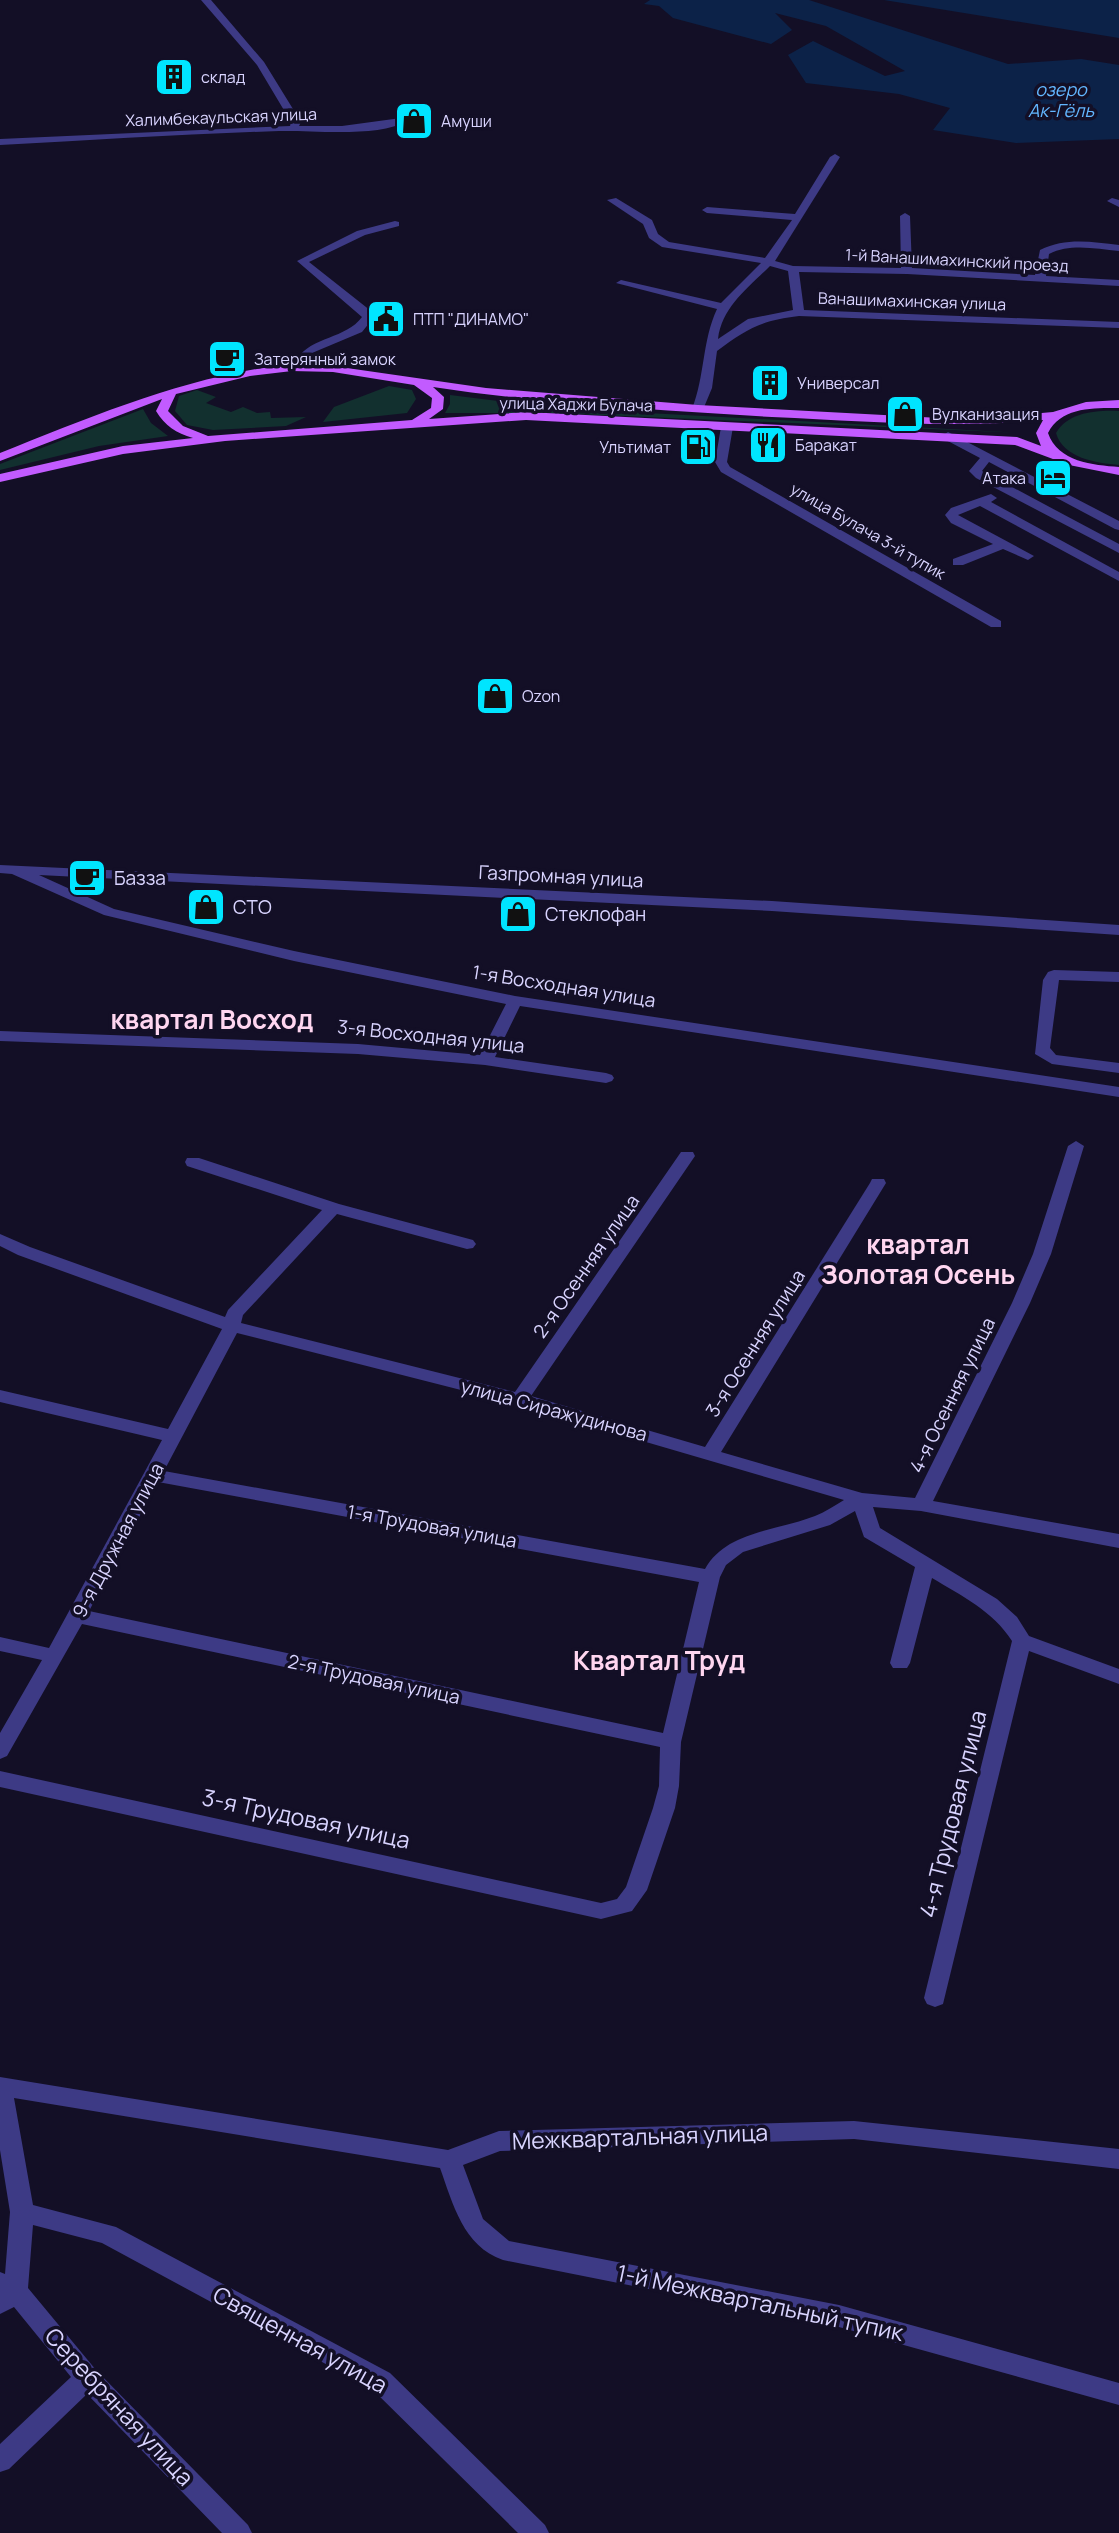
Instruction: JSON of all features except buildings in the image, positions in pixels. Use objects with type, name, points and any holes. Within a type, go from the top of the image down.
[{"type":"main road","name":"улица Хаджи Булача","points":[[0,457],[171,393],[218,379],[303,368],[333,369],[527,397],[940,422],[985,422],[1058,415],[1089,406],[1119,404]]},
{"type":"main road","points":[[414,381],[438,397],[437,410],[417,422]]},
{"type":"main road","points":[[171,393],[162,411],[175,426],[193,434],[225,437]]},
{"type":"main road","points":[[1058,415],[1044,425],[1042,437],[1052,451],[1069,460]]},
{"type":"main road","name":"улица Хаджи Булача","points":[[0,478],[124,450],[225,437],[526,416],[948,436],[1017,442],[1097,468],[1119,471]]},
{"type":"street","points":[[206,0],[261,65],[296,122],[293,129]]},
{"type":"street","name":"Халимбекаульская улица","points":[[0,142],[367,128],[401,121]]},
{"type":"street","points":[[698,409],[706,388],[714,327],[723,307],[768,262],[835,157]]},
{"type":"street","name":"1-й Ванашимахинский проезд","points":[[612,200],[648,222],[657,241],[703,253],[768,262],[793,269],[907,271],[1119,283]]},
{"type":"street","points":[[707,210],[797,217]]},
{"type":"street","points":[[905,216],[907,271]]},
{"type":"street","points":[[303,368],[303,359],[308,351],[358,330],[368,317],[367,313],[330,280],[302,261],[361,233],[395,224]]},
{"type":"street","points":[[1040,278],[1044,252],[1052,247],[1068,244],[1119,248]]},
{"type":"street","points":[[793,269],[799,313]]},
{"type":"street","points":[[621,283],[723,307]]},
{"type":"street","name":"Ванашимахинская улица","points":[[713,348],[748,322],[767,316],[799,313],[1119,325]]},
{"type":"street","name":"улица Булача 3-й тупик","points":[[727,427],[721,462],[725,469],[996,624]]},
{"type":"street","points":[[948,436],[1119,526]]},
{"type":"street","points":[[987,457],[975,471],[1119,549]]},
{"type":"street","points":[[1011,491],[954,511],[951,515],[955,520],[1028,556]]},
{"type":"street","points":[[981,502],[1119,577]]},
{"type":"street","points":[[958,562],[1004,544]]},
{"type":"street","name":"Газпромная улица","points":[[8,869],[772,906],[1119,930]]},
{"type":"street","name":"1-я Восходная улица","points":[[8,869],[108,912],[294,956],[515,1001],[1119,1092]]},
{"type":"street","points":[[1119,977],[1055,975],[1051,980],[1042,1048],[1043,1054],[1052,1059],[1119,1068]]},
{"type":"street","points":[[485,1060],[515,1001]]},
{"type":"street","name":"3-я Восходная улица","points":[[0,1035],[270,1044],[485,1060],[606,1078]]},
{"type":"street","name":"4-я Осенняя улица","points":[[921,1505],[1021,1303],[1042,1254],[1076,1146]]},
{"type":"street","name":"2-я Осенняя улица","points":[[520,1399],[687,1156]]},
{"type":"street","points":[[193,1162],[332,1208],[467,1244]]},
{"type":"street","name":"3-я Осенняя улица","points":[[710,1454],[878,1182]]},
{"type":"street","name":"9-я Дружная улица","points":[[0,1751],[78,1616],[232,1326],[234,1314],[332,1208]]},
{"type":"street","name":"улица Сиражудинова","points":[[0,1239],[24,1251],[232,1326],[520,1399],[861,1499],[921,1505],[1119,1541]]},
{"type":"street","points":[[0,1396],[173,1436]]},
{"type":"street","name":"1-я Трудовая улица","points":[[153,1475],[710,1577]]},
{"type":"street","points":[[671,1742],[710,1577],[719,1561],[736,1547],[824,1520],[861,1499],[871,1532],[990,1604],[1010,1622],[1022,1641],[1119,1677]]},
{"type":"street","points":[[900,1663],[925,1566]]},
{"type":"street","name":"2-я Трудовая улица","points":[[78,1616],[671,1742]]},
{"type":"street","name":"4-я Трудовая улица","points":[[935,1998],[1022,1641]]},
{"type":"street","points":[[0,1644],[55,1656]]},
{"type":"street","name":"3-я Трудовая улица","points":[[0,1779],[601,1911],[624,1905],[636,1889],[664,1808],[671,1742]]},
{"type":"street","points":[[5,2292],[22,2212],[0,2086],[449,2160]]},
{"type":"street","name":"Межквартальная улица","points":[[449,2160],[499,2141],[854,2130],[1119,2159]]},
{"type":"street","name":"1-й Межквартальный тупик","points":[[449,2160],[473,2225],[503,2250],[839,2316],[1119,2394]]},
{"type":"street","name":"Священная улица","points":[[22,2212],[108,2234],[381,2381],[536,2533]]},
{"type":"street","name":"Серебряная улица","points":[[5,2292],[239,2533]]},
{"type":"street","points":[[0,2461],[87,2378]]},
{"type":"green space","points":[[389,386],[412,390],[416,399],[407,413],[323,422],[334,407]]},
{"type":"green space","points":[[197,390],[216,397],[206,403],[231,412],[243,407],[257,413],[270,412],[271,418],[306,417],[286,426],[213,430],[187,425],[175,411],[179,396]]},
{"type":"green space","points":[[450,395],[554,408],[1025,433],[554,413],[445,413],[450,404]]},
{"type":"green space","points":[[143,409],[151,423],[168,436],[99,446],[0,470],[0,464]]},
{"type":"green space","points":[[1119,411],[1119,465],[1091,461],[1073,454],[1056,433],[1061,426],[1075,417],[1093,412]]},
{"type":"water","name":"озеро Ак-Гёль","points":[[650,0],[809,0],[1008,64],[1081,59],[1119,65],[1119,139],[1016,143],[933,130],[950,108],[899,94],[806,83],[788,55],[813,41],[885,76],[905,71],[826,26],[775,13],[792,30],[771,44],[673,18],[659,6],[644,4]]},
{"type":"water","name":"озеро Ак-Гёль","points":[[884,0],[1119,0],[1119,38]]},
{"type":"place","name":"склад","points":[[174,77]]},
{"type":"place","name":"Амуши","points":[[414,121]]},
{"type":"place","name":"ПТП \"ДИНАМО\"","points":[[386,319]]},
{"type":"place","name":"Затерянный замок","points":[[227,359]]},
{"type":"place","name":"Универсал","points":[[770,383]]},
{"type":"place","name":"Вулканизация","points":[[905,414]]},
{"type":"place","name":"Баракат","points":[[768,445]]},
{"type":"place","name":"Ультимат","points":[[698,447]]},
{"type":"place","name":"Атака","points":[[1053,478]]},
{"type":"place","name":"Ozon","points":[[495,696]]},
{"type":"place","name":"Базза","points":[[87,878]]},
{"type":"place","name":"СТО","points":[[206,907]]},
{"type":"place","name":"Стеклофан","points":[[518,914]]},
{"type":"district","name":"квартал Восход","points":[[212,1020]]},
{"type":"district","name":"квартал Золотая Осень","points":[[918,1260]]},
{"type":"district","name":"Квартал Труд","points":[[659,1661]]}]
